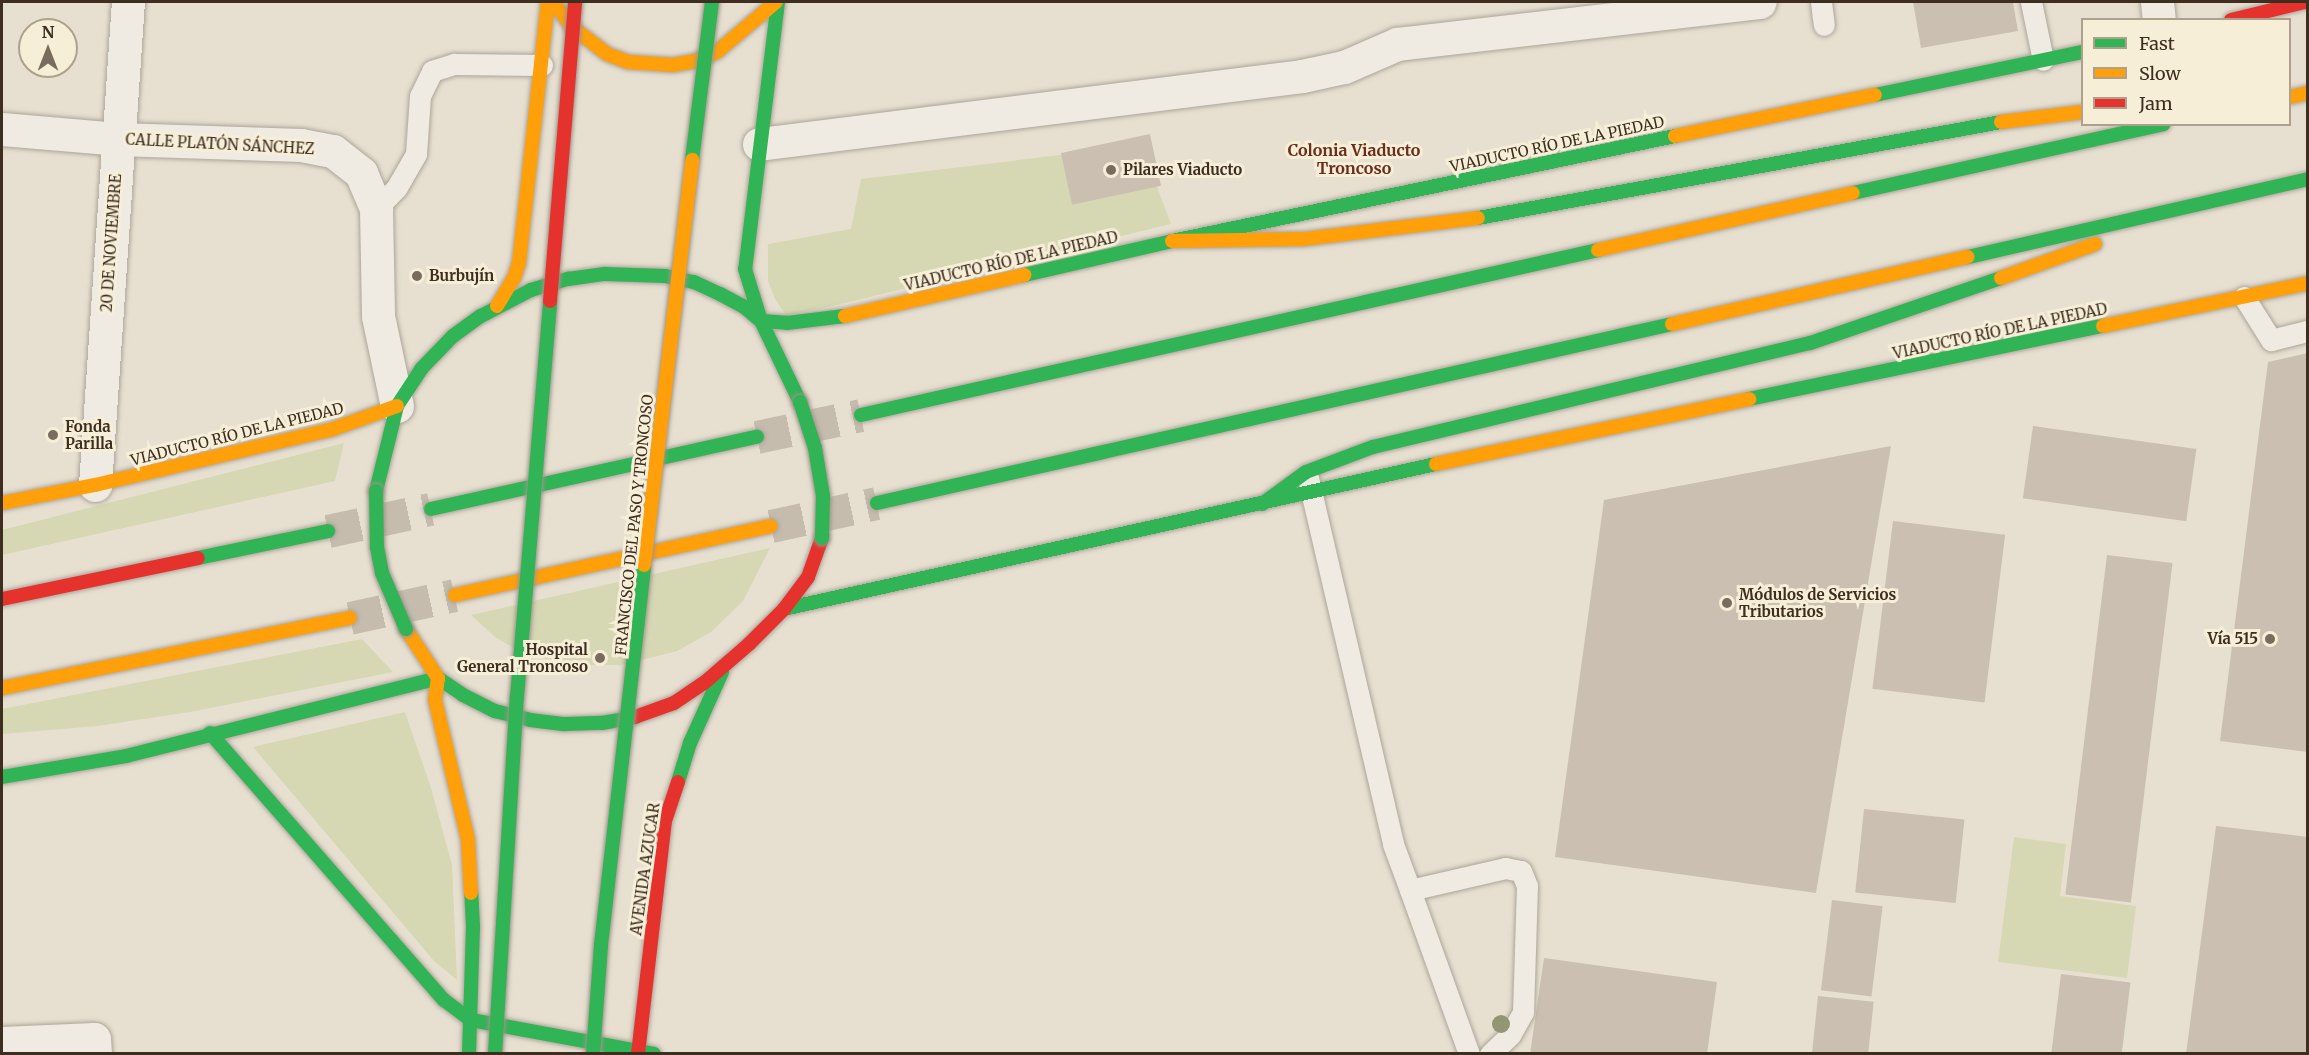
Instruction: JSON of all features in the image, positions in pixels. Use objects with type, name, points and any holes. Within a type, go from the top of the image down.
[{"type":"main road","points":[[497,306],[514,278],[519,263],[548,2]]},
{"type":"main road","points":[[555,2],[572,27],[588,42],[628,62],[650,66],[696,61],[718,51],[777,2]]},
{"type":"main road","points":[[495,1053],[517,697],[575,2]]},
{"type":"main road","name":"FRANCISCO DEL PASO Y TRONCOSO","points":[[593,1053],[601,945],[673,317],[712,2]]},
{"type":"main road","points":[[761,321],[742,306],[694,282],[635,273],[568,279],[531,290],[497,306],[453,336],[422,368],[397,406],[384,450],[376,491],[377,547],[382,573],[406,629],[438,678],[495,711],[518,717],[565,724],[602,723],[638,716],[674,704],[727,664],[784,609],[808,577],[822,538],[822,496],[815,448],[800,402],[761,321],[745,269],[777,2]]},
{"type":"main road","points":[[2239,18],[2305,2]]},
{"type":"main road","name":"VIADUCTO RÍO DE LA PIEDAD","points":[[761,321],[787,323],[826,320],[1172,241],[2081,52]]},
{"type":"main road","points":[[2291,97],[2307,93]]},
{"type":"main road","points":[[1172,241],[1304,239],[1439,224],[1550,206],[1967,126],[2081,112]]},
{"type":"main road","points":[[861,415],[2154,126]]},
{"type":"main road","points":[[877,503],[1214,429],[2307,179]]},
{"type":"main road","points":[[784,609],[885,584],[1262,504],[1373,447],[1810,343],[2012,275],[2190,204]]},
{"type":"main road","name":"VIADUCTO RÍO DE LA PIEDAD","points":[[1309,481],[2307,283]]},
{"type":"main road","name":"VIADUCTO RÍO DE LA PIEDAD","points":[[2,503],[95,485],[333,429],[397,406]]},
{"type":"main road","points":[[431,509],[757,438]]},
{"type":"main road","points":[[455,595],[771,526]]},
{"type":"main road","points":[[2,599],[328,531]]},
{"type":"main road","points":[[2,688],[350,618]]},
{"type":"main road","name":"AVENIDA AZUCAR","points":[[638,1052],[665,821],[690,743],[708,699],[727,664]]},
{"type":"main road","points":[[2,777],[126,756],[210,733],[438,678]]},
{"type":"main road","points":[[438,678],[435,700],[460,798],[468,840],[473,926],[469,1053]]},
{"type":"main road","points":[[210,733],[444,1000],[471,1020],[638,1052],[654,1053]]},
{"type":"street","name":"20 DE NOVIEMBRE","points":[[95,485],[129,2]]},
{"type":"street","points":[[759,144],[1302,76],[1344,67],[1397,44],[1760,2]]},
{"type":"street","points":[[2157,2],[2160,18]]},
{"type":"street","name":"CALLE PLATÓN SÁNCHEZ","points":[[2,129],[118,139],[301,145],[333,151],[361,173],[376,209]]},
{"type":"street","points":[[376,209],[378,316],[397,406]]},
{"type":"street","points":[[2,1043],[94,1040],[94,1053]]},
{"type":"lane","points":[[1821,2],[1824,25]]},
{"type":"lane","points":[[2031,2],[2043,60]]},
{"type":"lane","points":[[376,209],[397,187],[416,154],[420,96],[432,71],[454,64],[542,66]]},
{"type":"lane","points":[[2244,297],[2271,339],[2307,331]]},
{"type":"lane","points":[[1309,481],[1393,844],[1469,1053]]},
{"type":"lane","points":[[1410,890],[1505,868],[1521,872],[1527,886],[1522,1012],[1510,1035],[1490,1053]]},
{"type":"green space","points":[[1094,151],[1150,168],[1171,224],[828,307],[786,315],[775,299],[768,281],[768,244],[851,229],[861,179]]},
{"type":"green space","points":[[344,443],[335,481],[2,555],[2,530]]},
{"type":"green space","points":[[770,548],[743,601],[711,632],[677,651],[621,665],[592,665],[528,656],[495,637],[471,615]]},
{"type":"green space","points":[[362,639],[393,672],[190,712],[97,726],[2,734],[2,709]]},
{"type":"green space","points":[[405,712],[431,788],[452,865],[457,980],[434,961],[253,747]]},
{"type":"green space","points":[[2014,837],[2066,844],[2060,896],[2136,906],[2127,978],[1998,962]]},
{"type":"building","points":[[1913,2],[2013,2],[2018,31],[1921,48]]},
{"type":"building","name":"Pilares Viaducto","points":[[1150,134],[1161,186],[1072,205],[1061,153]]},
{"type":"building","name":"Vía 515","points":[[2308,353],[2308,752],[2220,741],[2268,362]]},
{"type":"building","points":[[2033,426],[2196,449],[2186,521],[2023,498]]},
{"type":"building","name":"Módulos de Servicios Tributarios","points":[[1891,446],[1816,893],[1555,857],[1604,500]]},
{"type":"building","points":[[1893,521],[2005,535],[1985,703],[1872,689]]},
{"type":"building","points":[[2107,555],[2173,563],[2131,902],[2065,894]]},
{"type":"building","points":[[1864,809],[1964,820],[1956,903],[1855,893]]},
{"type":"building","points":[[2216,826],[2308,837],[2308,1054],[2186,1054]]},
{"type":"building","points":[[1832,900],[1883,906],[1872,997],[1821,990]]},
{"type":"building","points":[[1544,958],[1717,982],[1707,1054],[1530,1054]]},
{"type":"building","points":[[2061,974],[2130,983],[2122,1054],[2051,1054]]},
{"type":"building","points":[[1818,996],[1874,1002],[1868,1054],[1812,1054]]},
{"type":"tunnel","points":[[757,437],[861,415]]},
{"type":"tunnel","points":[[771,526],[877,503]]},
{"type":"tunnel","points":[[328,531],[431,509]]},
{"type":"tunnel","points":[[350,618],[455,595]]},
{"type":"traffic: fast","points":[[692,160],[712,2]]},
{"type":"traffic: fast","points":[[778,2],[745,269],[761,321],[800,402]]},
{"type":"traffic: fast","points":[[1875,95],[2081,52]]},
{"type":"traffic: fast","points":[[1478,218],[2001,122]]},
{"type":"traffic: fast","points":[[1853,193],[2154,126]]},
{"type":"traffic: fast","points":[[1024,275],[1172,241],[1675,136]]},
{"type":"traffic: fast","points":[[1968,257],[2308,179]]},
{"type":"traffic: fast","points":[[861,415],[1598,250]]},
{"type":"traffic: fast","points":[[376,491],[397,406],[422,368],[453,336],[481,316],[531,290],[568,279],[605,274],[665,276],[694,282],[720,294],[743,306],[761,321],[787,323],[845,316]]},
{"type":"traffic: fast","points":[[1262,504],[1306,472],[1373,447],[1810,343],[2001,278]]},
{"type":"traffic: fast","points":[[495,1054],[517,697],[550,301]]},
{"type":"traffic: fast","points":[[877,503],[1672,324]]},
{"type":"traffic: fast","points":[[1749,399],[2103,326]]},
{"type":"traffic: fast","points":[[800,402],[815,448],[823,496],[822,538]]},
{"type":"traffic: fast","points":[[431,509],[757,437]]},
{"type":"traffic: fast","points":[[784,609],[1436,464]]},
{"type":"traffic: fast","points":[[376,491],[377,547],[382,573],[406,629]]},
{"type":"traffic: fast","points":[[198,558],[328,531]]},
{"type":"traffic: fast","points":[[593,1054],[601,945],[644,565]]},
{"type":"traffic: fast","points":[[678,782],[690,743],[722,672]]},
{"type":"traffic: fast","points":[[2,777],[126,756],[438,678],[463,695],[495,711],[530,720],[565,724],[602,723],[635,717]]},
{"type":"traffic: fast","points":[[210,733],[444,1000],[471,1020],[654,1054]]},
{"type":"traffic: fast","points":[[469,1054],[473,926],[471,893]]},
{"type":"traffic: slow","points":[[497,306],[514,278],[519,263],[548,2]]},
{"type":"traffic: slow","points":[[558,8],[572,27],[607,54],[628,62],[673,65],[696,61],[718,51],[776,2]]},
{"type":"traffic: slow","points":[[2291,97],[2308,93]]},
{"type":"traffic: slow","points":[[1675,136],[1875,95]]},
{"type":"traffic: slow","points":[[2001,122],[2081,112]]},
{"type":"traffic: slow","points":[[644,565],[692,160]]},
{"type":"traffic: slow","points":[[1598,250],[1853,193]]},
{"type":"traffic: slow","points":[[1172,241],[1304,239],[1478,218]]},
{"type":"traffic: slow","points":[[2001,278],[2095,244]]},
{"type":"traffic: slow","points":[[1672,324],[1968,257]]},
{"type":"traffic: slow","points":[[845,316],[1024,275]]},
{"type":"traffic: slow","points":[[2103,326],[2308,283]]},
{"type":"traffic: slow","points":[[1436,464],[1749,399]]},
{"type":"traffic: slow","points":[[2,503],[95,485],[333,429],[397,406]]},
{"type":"traffic: slow","points":[[455,595],[771,526]]},
{"type":"traffic: slow","points":[[2,688],[350,618]]},
{"type":"traffic: slow","points":[[406,629],[438,678],[435,700],[468,840],[471,893]]},
{"type":"traffic: jam","points":[[550,301],[575,2]]},
{"type":"traffic: jam","points":[[2239,18],[2305,2]]},
{"type":"traffic: jam","points":[[635,717],[674,703],[704,683],[749,644],[784,609],[808,577],[822,538]]},
{"type":"traffic: jam","points":[[2,599],[198,558]]},
{"type":"traffic: jam","points":[[638,1054],[665,821],[678,782]]},
{"type":"place","name":"Pilares Viaducto","points":[[1111,170]]},
{"type":"place","name":"Burbujín","points":[[417,276]]},
{"type":"place","name":"Fonda Parilla","points":[[53,435]]},
{"type":"place","name":"Módulos de Servicios Tributarios","points":[[1727,603]]},
{"type":"place","name":"Vía 515","points":[[2270,639]]},
{"type":"place","name":"Hospital General Troncoso","points":[[600,658]]},
{"type":"district","name":"Colonia Viaducto Troncoso","points":[[1354,159]]}]
